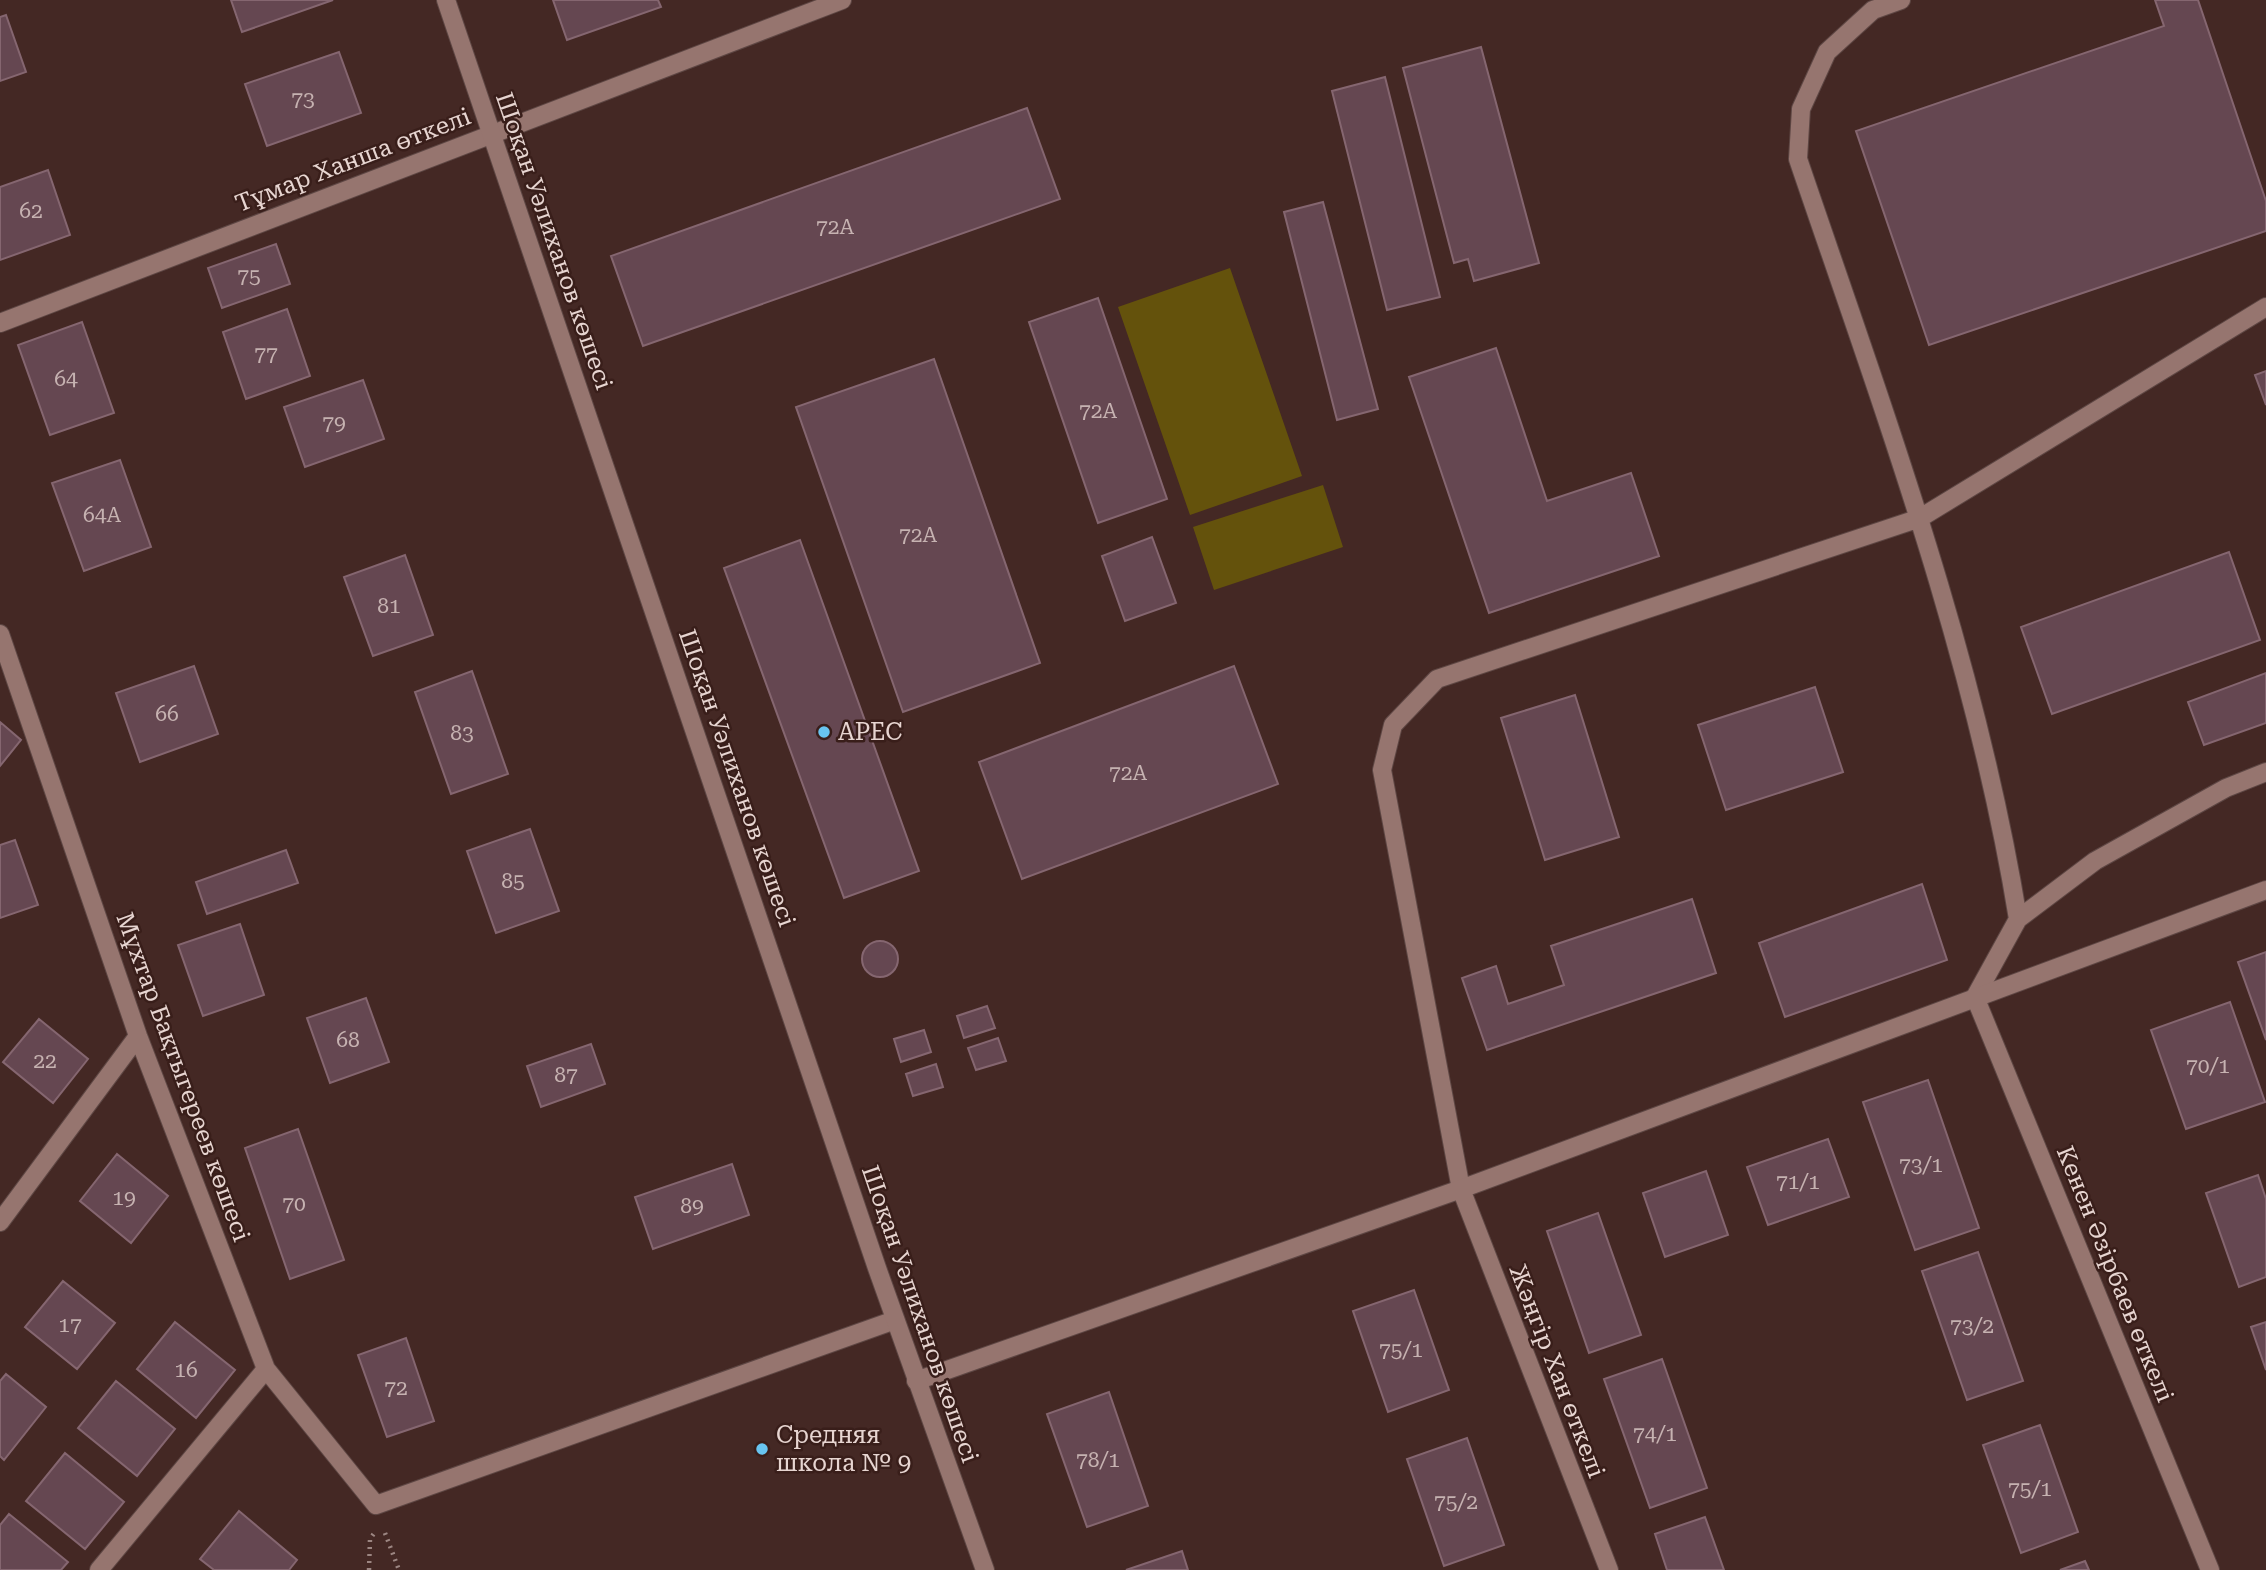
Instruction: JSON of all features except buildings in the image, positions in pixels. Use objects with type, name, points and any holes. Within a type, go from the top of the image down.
[{"type":"street","name":"Шоқан Уәлиханов көшесі","points":[[446,0],[895,1320],[985,1570]]},
{"type":"street","name":"Тұмар Ханша өткелі","points":[[0,323],[842,0]]},
{"type":"street","points":[[1901,0],[1873,10],[1827,52],[1801,109],[1798,159],[1920,518],[2003,822],[2018,919]]},
{"type":"street","name":"Жәңгір Хан өткелі","points":[[1609,1570],[1461,1189],[1382,770],[1393,725],[1437,679],[1920,518],[2266,307]]},
{"type":"street","name":"Мұхтар Бақтыгереев көшесі","points":[[0,634],[138,1036],[266,1369],[376,1505],[895,1320]]},
{"type":"street","points":[[1975,997],[2018,919],[2095,861],[2226,788],[2266,772]]},
{"type":"street","points":[[916,1381],[1461,1189],[2266,890]]},
{"type":"street","name":"Кенен Әзірбаев өткелі","points":[[1975,997],[2210,1570]]},
{"type":"street","points":[[0,1222],[138,1036]]},
{"type":"street","points":[[99,1570],[266,1369]]},
{"type":"path","points":[[369,1570],[370,1539],[382,1524],[399,1570]]},
{"type":"shaded area","points":[[1230,268],[1302,476],[1190,515],[1118,307]]},
{"type":"shaded area","points":[[1323,485],[1343,547],[1214,590],[1193,527]]},
{"type":"place","name":"APEC","points":[[824,732]]},
{"type":"place","name":"Средняя школа № 9","points":[[762,1449]]}]
